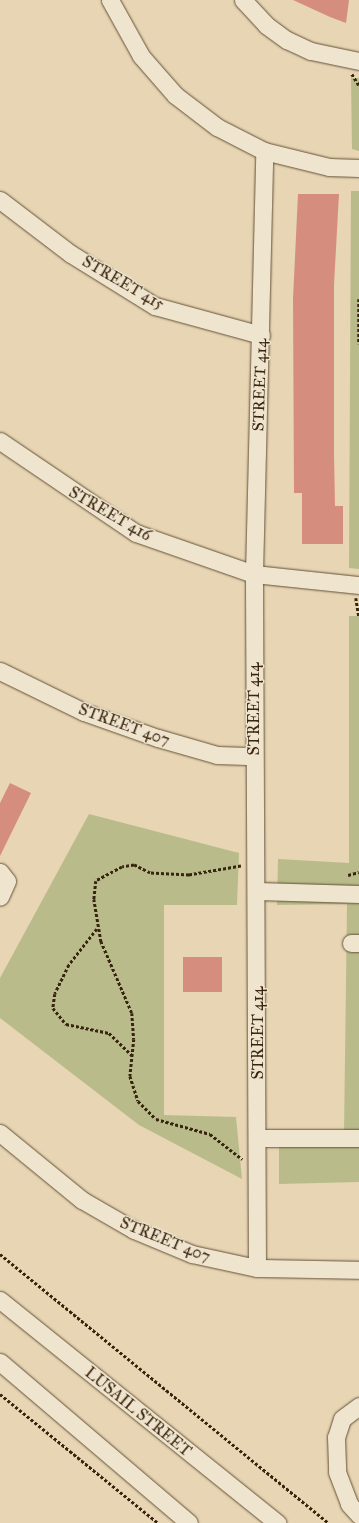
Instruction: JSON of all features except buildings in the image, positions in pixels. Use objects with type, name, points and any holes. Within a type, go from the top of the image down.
[{"type":"street","points":[[110,0],[141,56],[175,95],[217,127],[264,151],[329,167],[359,168]]},
{"type":"street","points":[[243,0],[266,25],[287,40],[311,51],[359,61]]},
{"type":"street","name":"STREET 414","points":[[257,1268],[257,865],[254,756],[254,574],[261,335],[264,151]]},
{"type":"street","name":"STREET 415","points":[[0,200],[71,254],[155,306],[261,335]]},
{"type":"street","name":"STREET 416","points":[[0,441],[136,533],[254,574],[358,593]]},
{"type":"street","name":"STREET 407","points":[[0,671],[84,712],[158,738],[217,754],[254,756]]},
{"type":"street","points":[[0,872],[7,881],[0,897]]},
{"type":"street","points":[[257,891],[359,894]]},
{"type":"street","name":"STREET 407","points":[[0,1133],[82,1200],[111,1218],[192,1254],[257,1268],[359,1270]]},
{"type":"street","points":[[258,1138],[359,1138]]},
{"type":"street","name":"LUSAIL STREET","points":[[0,1300],[277,1523]]},
{"type":"street","points":[[0,1362],[189,1523]]},
{"type":"street","points":[[359,1406],[342,1419],[336,1437],[337,1472],[348,1504],[359,1515]]},
{"type":"path","points":[[359,299],[359,344]]},
{"type":"path","points":[[358,593],[359,617]]},
{"type":"path","points":[[257,865],[189,875],[150,872],[134,865],[112,870],[96,881],[94,888],[97,929],[129,1004],[134,1023],[130,1068],[133,1091],[147,1113],[169,1125],[210,1134],[236,1156],[258,1167]]},
{"type":"path","points":[[348,875],[359,872]]},
{"type":"path","points":[[97,929],[69,965],[55,994],[53,1008],[66,1024],[109,1034],[132,1055]]},
{"type":"path","points":[[0,1254],[329,1523]]},
{"type":"path","points":[[0,1394],[158,1523]]},
{"type":"green space","points":[[351,78],[359,78],[359,151],[352,149]]},
{"type":"green space","points":[[351,191],[359,191],[359,569],[349,568]]},
{"type":"green space","points":[[349,616],[359,616],[359,1182],[279,1184],[279,1134],[344,1134],[347,904],[277,905],[278,859],[349,863]]},
{"type":"green space","points":[[89,814],[239,853],[237,905],[164,905],[164,1115],[236,1117],[242,1179],[139,1125],[0,1018],[0,978]]}]
